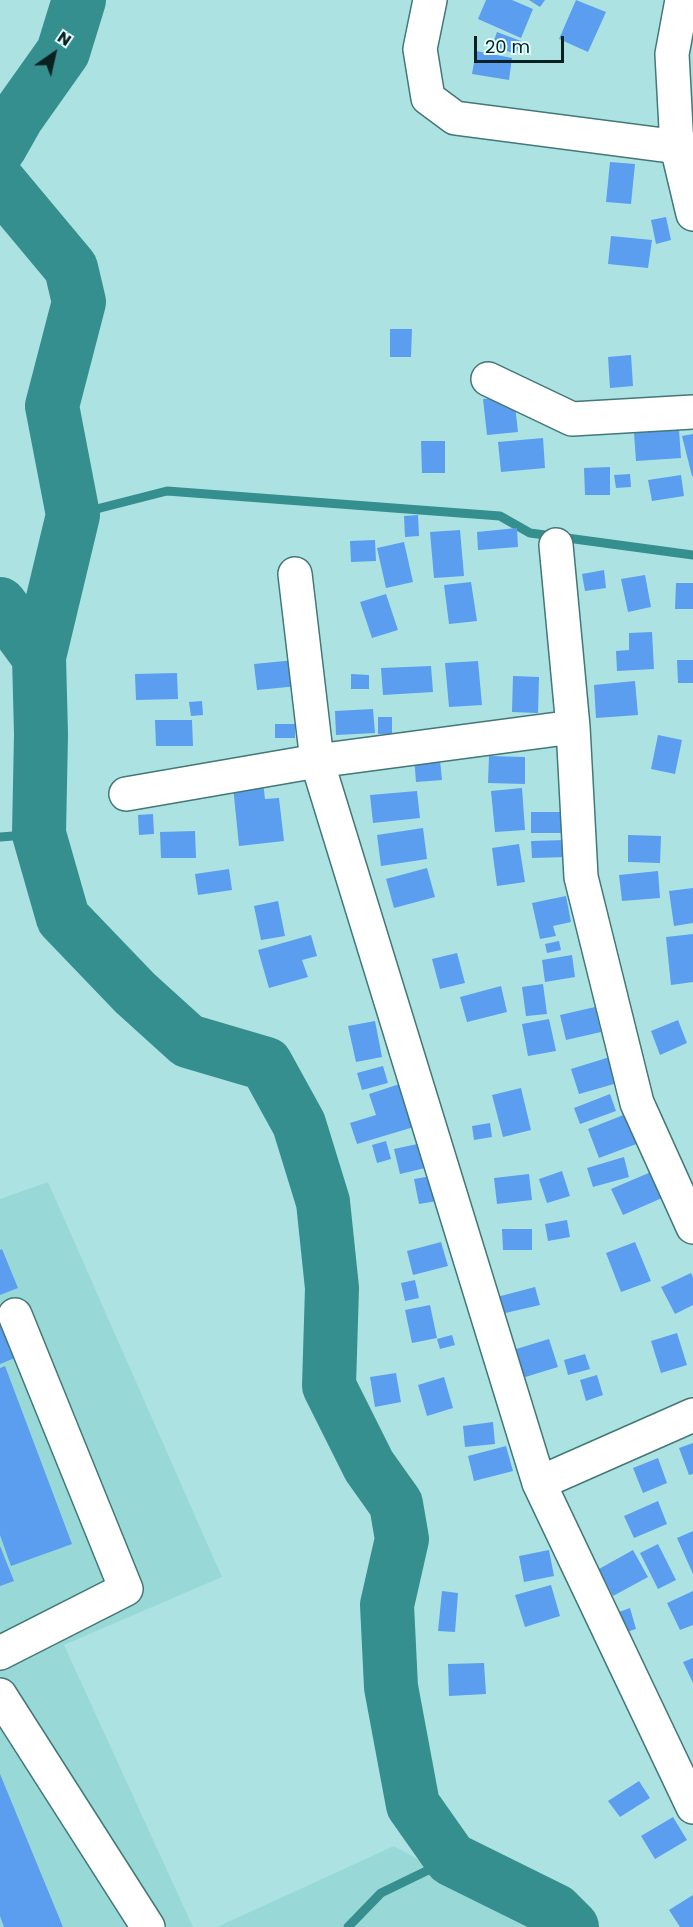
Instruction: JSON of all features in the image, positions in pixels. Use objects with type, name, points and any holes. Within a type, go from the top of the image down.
[{"type":"street","points":[[430,0],[420,49],[428,98],[455,118],[685,148]]},
{"type":"street","points":[[682,0],[672,54],[693,214]]},
{"type":"street","points":[[488,379],[572,419],[693,412]]},
{"type":"street","points":[[556,545],[573,727],[581,877],[637,1103],[693,1227]]},
{"type":"street","points":[[295,574],[317,760],[539,1483],[693,1807]]},
{"type":"street","points":[[126,794],[317,760],[573,727]]},
{"type":"street","points":[[0,1653],[126,1589],[15,1315]]},
{"type":"street","points":[[539,1483],[693,1415]]},
{"type":"street","points":[[0,1695],[147,1927]]},
{"type":"shaded area","points":[[48,1182],[222,1577],[64,1645],[193,1927],[0,1927],[0,1199]]},
{"type":"shaded area","points":[[394,1846],[526,1919],[532,1927],[217,1927]]},
{"type":"building","points":[[486,0],[512,0],[533,9],[521,38],[478,19]]},
{"type":"building","points":[[529,0],[545,0],[540,7]]},
{"type":"building","points":[[576,0],[606,12],[588,52],[559,39]]},
{"type":"building","points":[[497,32],[521,41],[516,54],[492,46]]},
{"type":"building","points":[[476,51],[512,58],[509,80],[472,74]]},
{"type":"building","points":[[610,162],[635,164],[631,204],[606,202]]},
{"type":"building","points":[[666,217],[671,240],[656,244],[651,220]]},
{"type":"building","points":[[611,236],[652,240],[648,268],[608,264]]},
{"type":"building","points":[[390,329],[412,329],[411,357],[390,357]]},
{"type":"building","points":[[631,355],[633,386],[610,388],[608,357]]},
{"type":"building","points":[[514,396],[518,432],[487,435],[483,399]]},
{"type":"building","points":[[679,430],[681,458],[636,461],[634,433]]},
{"type":"building","points":[[693,434],[693,476],[692,476],[682,436]]},
{"type":"building","points":[[543,438],[545,468],[501,472],[498,442]]},
{"type":"building","points":[[421,441],[445,441],[445,473],[422,473]]},
{"type":"building","points":[[610,467],[610,495],[585,495],[584,468]]},
{"type":"building","points":[[630,474],[631,487],[616,488],[614,475]]},
{"type":"building","points":[[681,475],[684,496],[652,501],[648,480]]},
{"type":"building","points":[[418,515],[419,536],[405,537],[404,516]]},
{"type":"building","points":[[517,528],[518,547],[478,550],[477,532]]},
{"type":"building","points":[[460,530],[464,576],[434,578],[430,532]]},
{"type":"building","points":[[375,540],[376,561],[351,562],[350,541]]},
{"type":"building","points":[[404,542],[413,582],[386,588],[377,548]]},
{"type":"building","points":[[604,570],[606,588],[585,591],[582,574]]},
{"type":"building","points":[[645,575],[651,607],[628,612],[621,579]]},
{"type":"building","points":[[471,582],[477,621],[449,624],[444,585]]},
{"type":"building","points":[[676,583],[693,583],[693,609],[675,609]]},
{"type":"building","points":[[386,594],[398,630],[372,638],[360,602]]},
{"type":"building","points":[[652,632],[654,669],[617,671],[616,651],[629,650],[629,633]]},
{"type":"building","points":[[295,660],[298,686],[257,690],[254,664]]},
{"type":"building","points":[[677,660],[693,660],[693,683],[678,683]]},
{"type":"building","points":[[478,661],[482,705],[449,707],[445,663]]},
{"type":"building","points":[[431,666],[433,692],[383,695],[381,668]]},
{"type":"building","points":[[177,673],[178,699],[136,700],[135,674]]},
{"type":"building","points":[[351,674],[369,675],[369,689],[351,689]]},
{"type":"building","points":[[513,676],[539,677],[538,713],[512,712]]},
{"type":"building","points":[[635,681],[638,715],[596,718],[594,685]]},
{"type":"building","points":[[202,701],[203,715],[191,716],[189,702]]},
{"type":"building","points":[[373,709],[375,733],[336,735],[335,711]]},
{"type":"building","points":[[378,717],[392,717],[392,734],[378,734]]},
{"type":"building","points":[[155,720],[192,720],[193,746],[156,746]]},
{"type":"building","points":[[275,724],[295,724],[295,738],[275,738]]},
{"type":"building","points":[[658,735],[682,740],[675,774],[651,769]]},
{"type":"building","points":[[438,741],[442,780],[416,782],[413,744]]},
{"type":"building","points":[[489,756],[525,757],[525,784],[488,783]]},
{"type":"building","points":[[262,773],[265,799],[279,798],[284,841],[239,846],[232,776]]},
{"type":"building","points":[[522,788],[525,830],[495,832],[491,791]]},
{"type":"building","points":[[417,791],[420,818],[373,823],[370,795]]},
{"type":"building","points":[[531,812],[562,812],[562,833],[531,833]]},
{"type":"building","points":[[153,814],[154,834],[139,835],[138,815]]},
{"type":"building","points":[[423,828],[427,859],[381,866],[377,835]]},
{"type":"building","points":[[195,831],[196,858],[161,858],[160,832]]},
{"type":"building","points":[[628,835],[661,836],[660,863],[628,862]]},
{"type":"building","points":[[566,840],[567,857],[532,858],[531,841]]},
{"type":"building","points":[[519,844],[525,882],[497,886],[492,848]]},
{"type":"building","points":[[427,868],[435,897],[394,908],[386,879]]},
{"type":"building","points":[[229,869],[232,890],[198,895],[195,874]]},
{"type":"building","points":[[658,871],[660,898],[622,901],[619,875]]},
{"type":"building","points":[[693,888],[693,923],[674,926],[669,891]]},
{"type":"building","points":[[566,896],[571,922],[553,926],[556,936],[540,939],[532,903]]},
{"type":"building","points":[[278,901],[285,936],[261,940],[254,906]]},
{"type":"building","points":[[693,934],[693,982],[671,985],[666,937]]},
{"type":"building","points":[[311,935],[317,956],[302,960],[308,977],[269,988],[258,950]]},
{"type":"building","points":[[559,941],[561,950],[547,953],[545,944]]},
{"type":"building","points":[[457,953],[465,983],[440,989],[432,959]]},
{"type":"building","points":[[572,955],[575,977],[545,982],[542,960]]},
{"type":"building","points":[[543,984],[547,1014],[526,1016],[522,987]]},
{"type":"building","points":[[501,986],[507,1012],[467,1022],[460,997]]},
{"type":"building","points":[[595,1007],[601,1032],[566,1040],[560,1015]]},
{"type":"building","points":[[549,1019],[556,1051],[528,1056],[522,1024]]},
{"type":"building","points":[[678,1020],[687,1043],[660,1055],[651,1031]]},
{"type":"building","points":[[375,1021],[382,1057],[356,1062],[348,1026]]},
{"type":"building","points":[[613,1056],[621,1082],[579,1094],[571,1069]]},
{"type":"building","points":[[383,1066],[388,1083],[362,1090],[357,1073]]},
{"type":"building","points":[[412,1080],[427,1123],[357,1144],[350,1123],[376,1115],[369,1094]]},
{"type":"building","points":[[521,1088],[531,1130],[503,1137],[492,1095]]},
{"type":"building","points":[[610,1094],[616,1111],[580,1124],[574,1108]]},
{"type":"building","points":[[636,1110],[647,1140],[599,1158],[588,1129]]},
{"type":"building","points":[[490,1123],[492,1137],[474,1140],[472,1126]]},
{"type":"building","points":[[436,1140],[442,1164],[400,1174],[394,1149]]},
{"type":"building","points":[[386,1141],[391,1159],[377,1163],[372,1145]]},
{"type":"building","points":[[624,1157],[629,1177],[593,1187],[587,1168]]},
{"type":"building","points":[[562,1171],[570,1196],[547,1203],[539,1179]]},
{"type":"building","points":[[651,1172],[662,1198],[623,1215],[611,1189]]},
{"type":"building","points":[[444,1174],[449,1199],[419,1204],[414,1179]]},
{"type":"building","points":[[529,1174],[532,1200],[497,1204],[494,1178]]},
{"type":"building","points":[[567,1220],[570,1237],[548,1241],[545,1224]]},
{"type":"building","points":[[502,1229],[532,1229],[532,1250],[503,1250]]},
{"type":"building","points":[[441,1242],[448,1266],[413,1275],[407,1251]]},
{"type":"building","points":[[635,1242],[651,1281],[621,1292],[606,1253]]},
{"type":"building","points":[[2,1249],[18,1288],[0,1295],[0,1250]]},
{"type":"building","points":[[691,1273],[693,1305],[675,1314],[661,1287]]},
{"type":"building","points":[[415,1280],[419,1298],[405,1301],[401,1283]]},
{"type":"building","points":[[535,1287],[540,1305],[501,1314],[497,1297]]},
{"type":"building","points":[[430,1305],[437,1338],[412,1343],[405,1310]]},
{"type":"building","points":[[0,1320],[15,1358],[0,1364]]},
{"type":"building","points":[[677,1333],[687,1365],[661,1373],[651,1341]]},
{"type":"building","points":[[452,1335],[455,1345],[440,1349],[437,1339]]},
{"type":"building","points":[[549,1339],[558,1367],[522,1378],[513,1350]]},
{"type":"building","points":[[585,1354],[590,1369],[568,1375],[564,1360]]},
{"type":"building","points":[[5,1366],[72,1544],[11,1566],[0,1535],[0,1368]]},
{"type":"building","points":[[396,1373],[401,1402],[375,1407],[370,1377]]},
{"type":"building","points":[[597,1375],[603,1395],[586,1401],[580,1380]]},
{"type":"building","points":[[444,1377],[453,1408],[427,1416],[418,1385]]},
{"type":"building","points":[[493,1422],[495,1444],[465,1447],[463,1426]]},
{"type":"building","points":[[693,1443],[693,1474],[689,1475],[679,1448]]},
{"type":"building","points":[[506,1446],[513,1471],[474,1481],[468,1456]]},
{"type":"building","points":[[658,1458],[667,1483],[643,1493],[633,1468]]},
{"type":"building","points":[[658,1501],[667,1524],[634,1538],[624,1516]]},
{"type":"building","points":[[693,1531],[693,1574],[677,1538]]},
{"type":"building","points":[[658,1544],[676,1580],[658,1589],[640,1553]]},
{"type":"building","points":[[0,1546],[14,1581],[0,1586]]},
{"type":"building","points":[[549,1550],[554,1576],[524,1582],[519,1556]]},
{"type":"building","points":[[633,1550],[648,1577],[613,1596],[599,1569]]},
{"type":"building","points":[[551,1585],[560,1616],[525,1627],[515,1595]]},
{"type":"building","points":[[442,1591],[458,1593],[455,1632],[438,1631]]},
{"type":"building","points":[[693,1591],[693,1625],[680,1630],[667,1603]]},
{"type":"building","points":[[630,1608],[636,1629],[623,1633],[616,1613]]},
{"type":"building","points":[[693,1658],[693,1683],[683,1662]]},
{"type":"building","points":[[484,1663],[486,1694],[449,1696],[448,1664]]},
{"type":"building","points":[[0,1774],[63,1927],[4,1927],[0,1916]]},
{"type":"building","points":[[639,1781],[650,1798],[620,1817],[608,1801]]},
{"type":"building","points":[[673,1817],[687,1840],[655,1859],[641,1836]]},
{"type":"building","points":[[693,1895],[693,1927],[680,1927],[669,1910]]},
{"type":"waterway","points":[[0,147],[17,117],[63,52],[79,0]]},
{"type":"waterway","points":[[0,183],[71,268],[79,302],[52,406],[73,515],[39,657]]},
{"type":"waterway","points":[[73,515],[167,491],[500,516],[530,533],[693,555]]},
{"type":"waterway","points":[[0,604],[39,657],[41,734],[39,834],[63,918],[135,993],[188,1041],[266,1064],[299,1124],[323,1202],[332,1288],[329,1386],[369,1466],[396,1504],[402,1539],[387,1605],[391,1687],[413,1805],[451,1859],[556,1911],[572,1927]]},
{"type":"waterway","points":[[0,837],[39,834]]},
{"type":"waterway","points":[[348,1927],[381,1893],[451,1859]]}]
